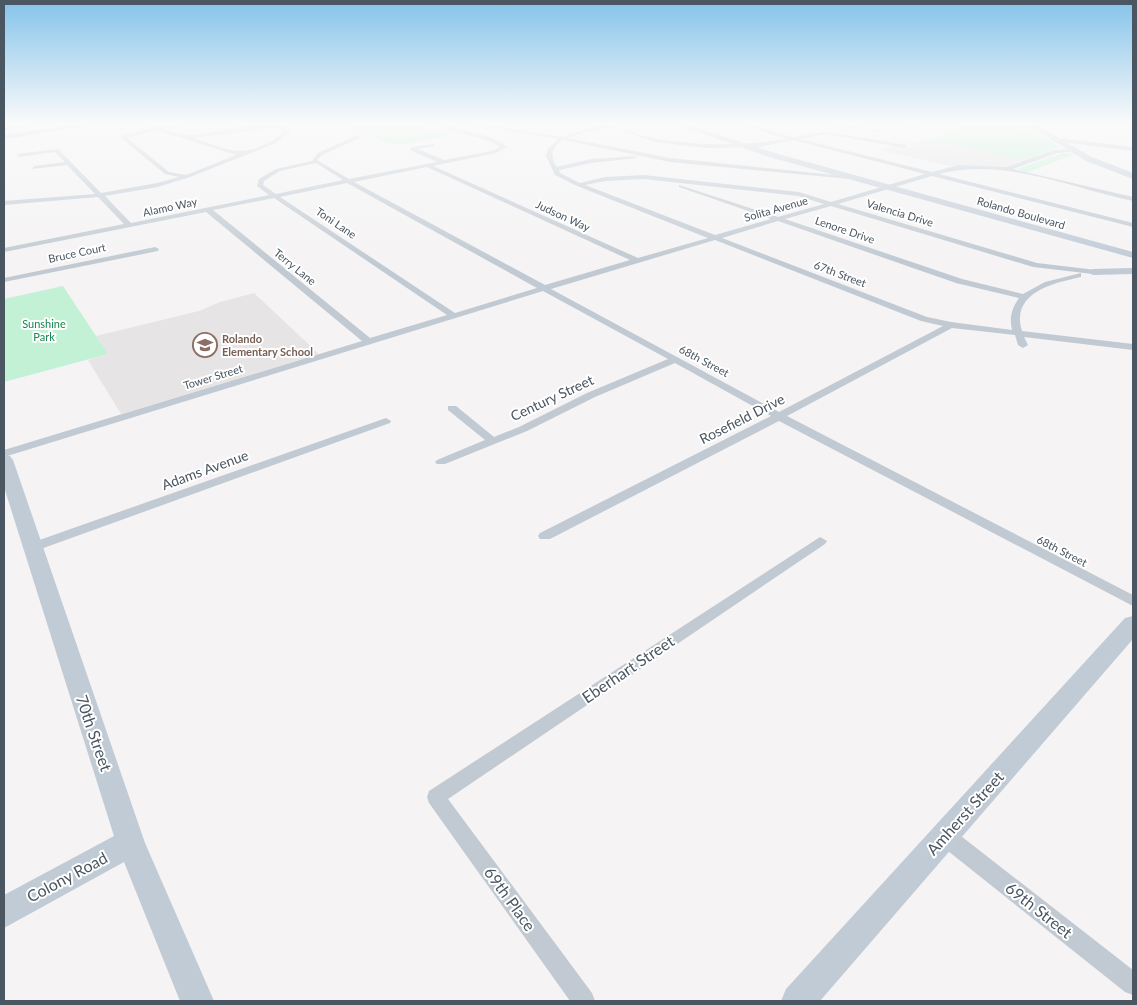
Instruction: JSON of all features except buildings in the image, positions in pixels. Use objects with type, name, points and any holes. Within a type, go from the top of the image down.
[{"type":"street","points":[[75,169],[130,226]]},
{"type":"street","points":[[163,169],[167,172],[188,176]]},
{"type":"street","points":[[4,203],[101,195],[145,188],[206,169]]},
{"type":"street","name":"Toni Lane","points":[[282,169],[263,178],[260,186],[453,315]]},
{"type":"street","name":"68th Street","points":[[327,169],[675,360],[1133,601]]},
{"type":"street","name":"Alamo Way","points":[[4,250],[408,169]]},
{"type":"street","name":"Judson Way","points":[[436,169],[636,260]]},
{"type":"street","name":"67th Street","points":[[556,169],[557,174],[579,185],[924,318],[951,326],[1133,347]]},
{"type":"street","points":[[764,169],[850,177]]},
{"type":"street","name":"Rolando Boulevard","points":[[823,169],[1132,257]]},
{"type":"street","points":[[912,169],[1133,225]]},
{"type":"street","name":"Solita Avenue","points":[[544,288],[952,169]]},
{"type":"street","points":[[1007,169],[1133,199]]},
{"type":"street","points":[[1114,169],[1133,176]]},
{"type":"street","name":"Valencia Drive","points":[[579,185],[627,177],[659,178],[781,191],[833,203],[1036,265],[1093,272]]},
{"type":"street","name":"Lenore Drive","points":[[659,178],[968,284],[1026,296]]},
{"type":"street","name":"Terry Lane","points":[[207,209],[369,342]]},
{"type":"street","name":"Bruce Court","points":[[4,280],[155,249]]},
{"type":"street","points":[[1024,345],[1019,334],[1015,314],[1018,305],[1026,296],[1047,283],[1093,272],[1133,271]]},
{"type":"street","name":"Tower Street","points":[[4,454],[544,288]]},
{"type":"street","name":"Rosefield Drive","points":[[545,536],[951,326]]},
{"type":"street","name":"Century Street","points":[[441,462],[523,429],[591,395],[675,360]]},
{"type":"street","points":[[452,408],[493,440]]},
{"type":"street","name":"Adams Avenue","points":[[33,547],[386,421]]},
{"type":"street","name":"70th Street","points":[[4,460],[131,843],[197,1001]]},
{"type":"street","name":"Eberhart Street","points":[[436,797],[820,541]]},
{"type":"street","name":"Amherst Street","points":[[798,1001],[1133,624]]},
{"type":"street","name":"69th Place","points":[[436,797],[584,1001]]},
{"type":"street","name":"69th Street","points":[[944,836],[1133,984]]},
{"type":"street","name":"Colony Road","points":[[4,912],[131,843]]},
{"type":"shaded area","name":"Rolando Elementary School","points":[[254,293],[319,354],[121,414],[88,360],[108,354],[96,336],[199,311],[220,302]]},
{"type":"green space","points":[[1017,169],[1037,169],[1026,173]]},
{"type":"green space","name":"Sunshine Park","points":[[63,286],[108,354],[4,382],[4,299]]},
{"type":"place","name":"Rolando Elementary School","points":[[205,345]]}]
